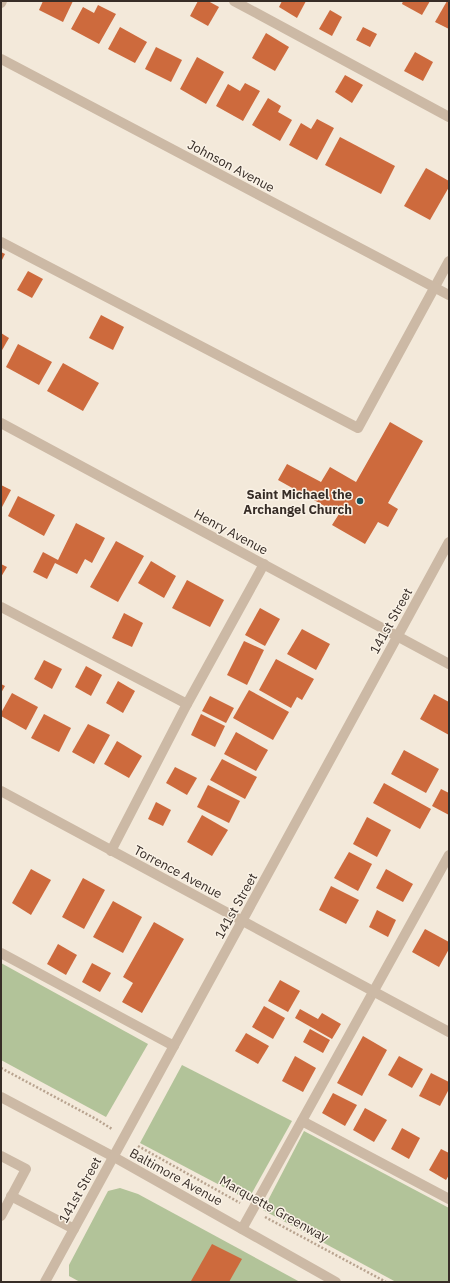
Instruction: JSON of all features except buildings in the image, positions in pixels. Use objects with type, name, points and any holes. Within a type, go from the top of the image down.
[{"type":"street","points":[[234,1],[449,117]]},
{"type":"street","name":"Johnson Avenue","points":[[1,59],[449,295]]},
{"type":"street","points":[[1,242],[358,428],[449,261]]},
{"type":"street","name":"Henry Avenue","points":[[1,423],[449,664]]},
{"type":"street","name":"141st Street","points":[[45,1282],[449,542]]},
{"type":"street","points":[[111,851],[187,704],[264,564]]},
{"type":"street","points":[[1,607],[187,704]]},
{"type":"street","name":"Torrence Avenue","points":[[1,791],[449,1032]]},
{"type":"street","points":[[242,1229],[449,855]]},
{"type":"street","points":[[1,953],[174,1046]]},
{"type":"street","name":"Baltimore Avenue","points":[[1,1097],[114,1157],[336,1282]]},
{"type":"street","points":[[302,1121],[449,1199]]},
{"type":"street","points":[[1,1156],[26,1169],[6,1201],[1,1216]]},
{"type":"street","points":[[6,1201],[74,1229]]},
{"type":"path","points":[[1,1068],[96,1119]]},
{"type":"path","name":"Marquette Greenway","points":[[151,1154],[386,1282]]},
{"type":"green space","points":[[1,963],[148,1044],[106,1117],[1,1060]]},
{"type":"green space","points":[[182,1065],[292,1121],[248,1200],[140,1143]]},
{"type":"green space","points":[[304,1131],[449,1208],[449,1282],[396,1282],[263,1210]]},
{"type":"green space","points":[[120,1188],[138,1194],[300,1282],[80,1282],[69,1276],[69,1265],[108,1191]]},
{"type":"place","name":"Saint Michael the Archangel Church","points":[[360,501]]}]
